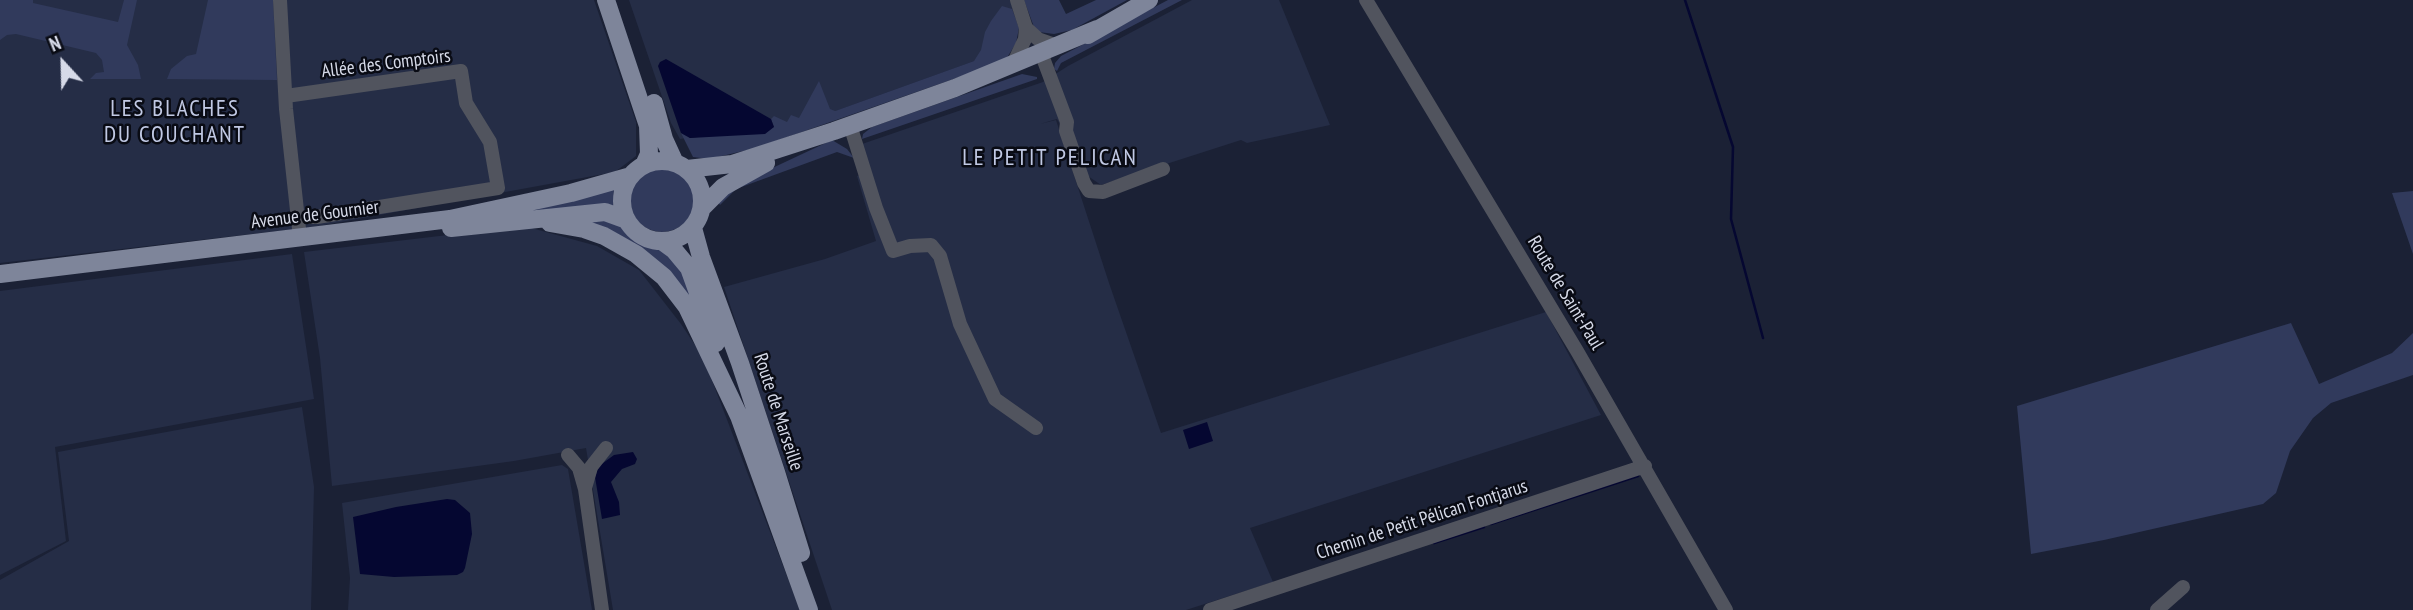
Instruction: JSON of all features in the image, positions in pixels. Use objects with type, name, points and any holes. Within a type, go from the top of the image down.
[{"type":"main road","points":[[606,0],[648,126],[649,154],[622,197],[623,209],[627,220],[642,236],[663,242],[674,250],[689,268],[739,416]]},
{"type":"main road","points":[[619,0],[664,139],[681,166],[700,186],[703,207]]},
{"type":"main road","points":[[638,171],[654,162],[681,166],[732,164],[842,128],[955,88],[1014,62],[1069,47],[1149,0]]},
{"type":"main road","points":[[955,88],[1001,76],[1049,51]]},
{"type":"main road","points":[[663,242],[676,239],[693,228],[703,207],[723,187],[742,175],[842,128]]},
{"type":"main road","name":"Avenue de Gournier","points":[[0,274],[450,219],[571,193],[638,171]]},
{"type":"main road","points":[[505,223],[506,217],[514,211],[565,198],[571,193]]},
{"type":"main road","name":"Avenue de Gournier","points":[[0,283],[606,212],[627,220]]},
{"type":"main road","points":[[533,220],[604,236],[650,264],[687,306],[739,416]]},
{"type":"main road","name":"Route de Marseille","points":[[693,228],[820,610]]},
{"type":"main road","name":"Route de Marseille","points":[[739,416],[809,610]]},
{"type":"street","points":[[280,0],[300,238]]},
{"type":"street","points":[[1014,62],[1025,39],[1026,29],[1017,0]]},
{"type":"street","name":"Route de Saint-Paul","points":[[1366,0],[1645,466],[1726,610]]},
{"type":"street","points":[[1026,29],[1049,51],[1067,122],[1066,131],[1089,191],[1103,192],[1163,169]]},
{"type":"street","name":"Allée des Comptoirs","points":[[286,96],[461,71],[466,103],[490,142],[498,188],[317,218],[299,217]]},
{"type":"street","points":[[842,128],[893,251],[910,246],[931,246],[940,256],[960,324],[995,399],[1036,428]]},
{"type":"street","points":[[585,489],[591,467],[606,448]]},
{"type":"street","points":[[568,455],[579,468],[585,489],[602,610]]},
{"type":"street","name":"Chemin de Petit Pélican Fontjarus","points":[[1210,610],[1645,466]]},
{"type":"street","points":[[2157,610],[2183,587]]},
{"type":"shaded area","points":[[0,0],[594,0],[636,122],[636,156],[615,172],[313,227],[0,263]]},
{"type":"shaded area","points":[[0,0],[33,0],[33,3],[118,22],[124,0],[137,0],[127,45],[138,65],[141,79],[90,79],[96,73],[104,72],[102,60],[96,53],[16,34],[7,35],[0,40]]},
{"type":"shaded area","points":[[208,0],[273,0],[277,80],[167,79],[171,69],[187,56],[196,54]]},
{"type":"shaded area","points":[[629,0],[1010,0],[1017,21],[1005,50],[777,132],[729,140],[728,131],[680,139],[671,123]]},
{"type":"shaded area","points":[[1024,0],[1059,0],[1066,14],[1096,0],[1127,0],[1072,30],[1054,34],[1039,32],[1034,27]]},
{"type":"shaded area","points":[[1168,0],[1182,0],[1061,63],[1057,71],[1054,69],[1061,56]]},
{"type":"shaded area","points":[[1192,0],[1279,0],[1330,125],[1247,143],[1241,140],[1101,185],[1088,176],[1057,119],[1040,124],[1056,120],[1161,433],[1546,312],[1601,415],[1250,528],[1273,582],[1186,610],[832,610],[724,287],[825,259],[876,241],[857,176],[871,172],[862,144],[1043,82]]},
{"type":"shaded area","points":[[1002,6],[1012,9],[1019,28],[1016,43],[1005,61],[756,148],[709,159],[693,157],[681,133],[690,138],[774,127],[771,119],[774,116],[787,122],[791,115],[799,118],[819,81],[830,109],[835,111],[974,61],[981,50],[985,32]]},
{"type":"shaded area","points":[[666,59],[771,119],[774,127],[765,134],[690,138],[681,133],[658,66]]},
{"type":"shaded area","points":[[1022,74],[1037,79],[862,139],[863,134],[872,127]]},
{"type":"shaded area","points":[[832,140],[847,149],[854,158],[837,152],[736,189],[720,205],[718,202],[734,186]]},
{"type":"shaded area","points":[[662,168],[685,177],[694,200],[685,223],[662,232],[639,223],[630,200],[639,177]]},
{"type":"shaded area","points":[[614,186],[613,209],[517,213]]},
{"type":"shaded area","points":[[2413,191],[2413,254],[2392,193]]},
{"type":"shaded area","points":[[588,215],[618,220],[641,242],[667,251],[678,259],[717,356],[685,296],[582,224]]},
{"type":"shaded area","points":[[524,226],[597,246],[639,270],[681,324],[703,357],[800,610],[613,610],[586,448],[514,461],[332,486],[320,358],[304,252]]},
{"type":"shaded area","points":[[292,254],[314,399],[55,447],[66,541],[0,575],[0,291]]},
{"type":"shaded area","points":[[2291,323],[2319,384],[2392,353],[2413,333],[2413,375],[2331,403],[2313,418],[2290,451],[2276,493],[2263,504],[2031,554],[2017,406]]},
{"type":"shaded area","points":[[302,407],[314,487],[311,610],[0,610],[0,580],[69,541],[58,452]]},
{"type":"shaded area","points":[[1207,422],[1213,441],[1189,449],[1183,430]]},
{"type":"shaded area","points":[[633,452],[637,459],[635,464],[622,469],[611,482],[619,502],[620,515],[602,519],[595,477],[599,466],[614,455]]},
{"type":"shaded area","points":[[562,465],[568,469],[592,610],[348,610],[350,578],[342,503]]},
{"type":"shaded area","points":[[447,499],[455,500],[470,513],[472,534],[463,572],[457,575],[394,577],[360,574],[353,517]]},
{"type":"waterway","points":[[1685,0],[1733,147],[1731,219],[1763,338]]},
{"type":"waterway","points":[[1491,524],[1638,476]]},
{"type":"waterway","points":[[1434,543],[1484,527]]},
{"type":"district","name":"LES BLACHES DU COUCHANT","points":[[175,122]]},
{"type":"district","name":"LE PETIT PELICAN","points":[[1050,158]]}]
